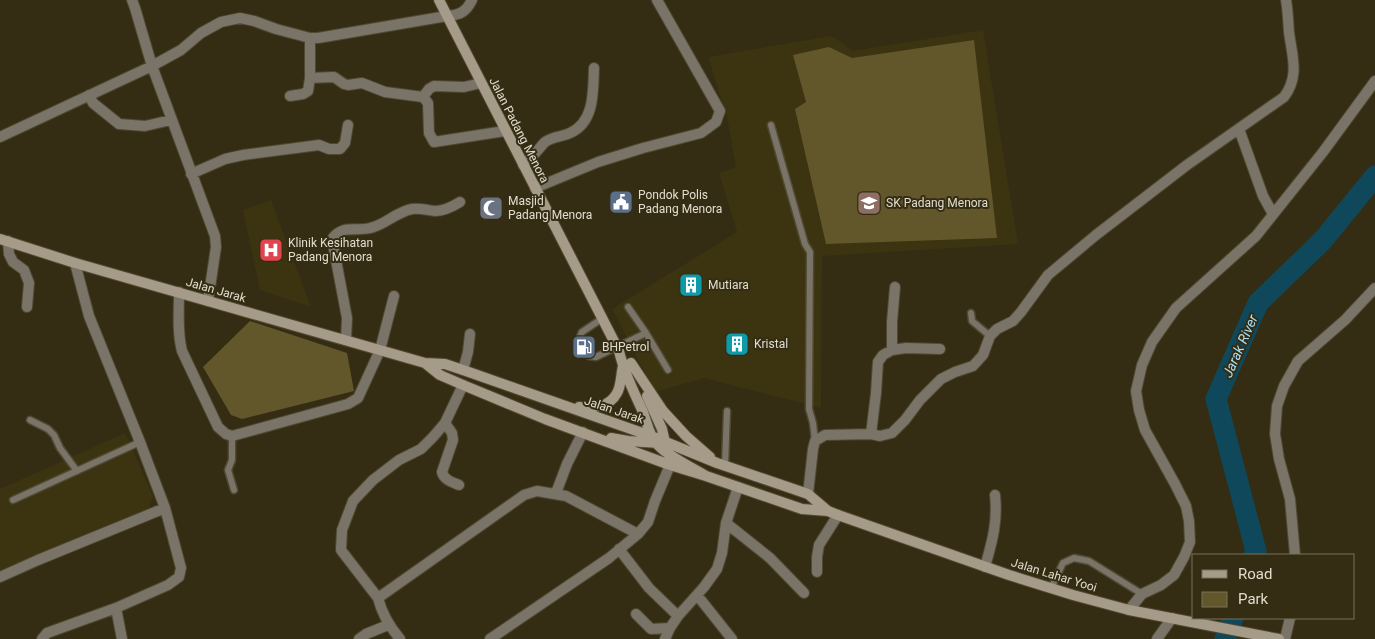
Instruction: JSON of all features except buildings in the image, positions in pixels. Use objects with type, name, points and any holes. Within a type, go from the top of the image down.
[{"type":"main road","name":"Jalan Padang Menora","points":[[439,0],[618,349],[662,429],[657,441]]},
{"type":"main road","name":"Jalan Jarak","points":[[4,240],[76,263],[380,350],[426,362],[445,364],[657,441]]},
{"type":"main road","name":"Jalan Jarak","points":[[426,362],[440,375],[545,419],[585,433]]},
{"type":"main road","name":"Jalan Padang Menora","points":[[627,365],[643,412],[657,441]]},
{"type":"main road","points":[[565,406],[597,408],[609,403],[618,393],[627,365]]},
{"type":"main road","points":[[627,365],[663,411],[686,436],[721,464]]},
{"type":"main road","points":[[585,433],[628,441],[657,441],[665,452],[706,476]]},
{"type":"main road","points":[[585,433],[670,465],[706,476]]},
{"type":"main road","name":"Jalan Lahar Yooi","points":[[657,441],[808,494],[833,513]]},
{"type":"main road","name":"Jalan Lahar Yooi","points":[[706,476],[802,509],[833,513],[985,567],[1051,588],[1130,610],[1276,638]]},
{"type":"street","points":[[132,0],[152,66],[214,236],[216,247],[208,301]]},
{"type":"street","points":[[0,137],[152,66],[181,50],[201,32],[221,22],[240,18],[310,38],[318,38],[447,16],[457,16],[468,8],[472,0]]},
{"type":"street","points":[[535,188],[598,162],[701,133],[716,122],[720,111],[657,0]]},
{"type":"street","points":[[808,494],[815,441],[825,435],[871,434],[880,436],[892,433],[941,379],[973,366],[983,355],[990,336],[997,329],[1013,321],[1022,312],[1048,275],[1096,235],[1188,165],[1284,97],[1290,89],[1294,77],[1286,0]]},
{"type":"street","points":[[290,96],[303,94],[308,91],[310,78],[310,38]]},
{"type":"street","points":[[523,165],[544,143],[580,128],[589,116],[594,68]]},
{"type":"street","points":[[310,78],[334,77],[348,85],[362,83],[385,92],[423,97],[428,103],[429,133],[434,142],[505,131]]},
{"type":"street","points":[[1130,610],[1142,594],[1161,585],[1174,575],[1190,542],[1186,506],[1176,484],[1145,430],[1139,410],[1136,391],[1142,365],[1152,342],[1176,308],[1256,236],[1323,152],[1375,81]]},
{"type":"street","points":[[423,97],[434,86],[464,87],[481,83]]},
{"type":"street","points":[[89,95],[93,103],[118,124],[145,126],[171,120]]},
{"type":"street","points":[[191,174],[225,159],[243,155],[319,145],[329,149],[340,149],[345,144],[348,126]]},
{"type":"street","points":[[1239,129],[1263,196],[1273,214]]},
{"type":"street","points":[[346,340],[347,318],[332,239],[337,233],[348,229],[362,230],[373,228],[393,216],[412,209],[436,211],[451,208],[460,202]]},
{"type":"street","points":[[4,240],[13,262],[24,270],[29,283],[27,307]]},
{"type":"street","points":[[42,639],[46,633],[116,608],[168,585],[179,577],[181,568],[165,508],[89,316],[76,263]]},
{"type":"street","points":[[892,350],[895,287]]},
{"type":"street","points":[[1295,554],[1290,499],[1279,460],[1275,434],[1278,406],[1284,386],[1298,361],[1345,320],[1375,288]]},
{"type":"street","points":[[179,292],[178,328],[182,351],[218,427],[226,434],[232,436],[348,404],[358,398],[380,350],[394,296]]},
{"type":"street","points":[[463,370],[470,334]]},
{"type":"street","points":[[871,434],[878,362],[883,355],[892,350],[906,348],[940,349]]},
{"type":"street","points":[[400,639],[388,625],[380,609],[378,598],[341,550],[342,530],[353,501],[373,480],[399,460],[421,449],[445,423],[463,385]]},
{"type":"street","points":[[445,423],[452,433],[453,440],[442,472],[447,480],[459,485]]},
{"type":"street","points":[[556,493],[567,464],[585,433]]},
{"type":"street","points":[[490,639],[609,558],[638,534],[648,522],[670,465]]},
{"type":"street","points":[[665,639],[678,616],[717,569],[722,553],[726,523],[738,487]]},
{"type":"street","points":[[378,598],[524,496],[537,490],[566,496],[638,534]]},
{"type":"street","points":[[985,567],[995,533],[997,510],[995,496]]},
{"type":"street","points":[[0,577],[165,508]]},
{"type":"street","points":[[817,572],[819,545],[833,513]]},
{"type":"street","points":[[726,523],[770,558],[804,593]]},
{"type":"street","points":[[619,549],[649,588],[678,616]]},
{"type":"street","points":[[697,595],[732,639]]},
{"type":"street","points":[[116,608],[122,639]]},
{"type":"street","points":[[636,614],[651,629],[670,628]]},
{"type":"street","points":[[1157,639],[1172,618]]},
{"type":"street","points":[[1276,638],[1289,619]]},
{"type":"street","points":[[359,639],[388,625]]},
{"type":"lane","points":[[771,125],[805,244],[810,252],[809,409],[815,441]]},
{"type":"lane","points":[[628,307],[668,370]]},
{"type":"lane","points":[[971,313],[972,321],[990,336]]},
{"type":"lane","points":[[602,318],[582,332],[579,339],[583,349],[589,356],[596,357],[618,349],[646,334]]},
{"type":"lane","points":[[721,464],[727,411]]},
{"type":"lane","points":[[30,420],[48,429],[54,435],[60,448],[77,471]]},
{"type":"lane","points":[[232,436],[232,460],[228,470],[234,490]]},
{"type":"lane","points":[[13,500],[140,442]]},
{"type":"lane","points":[[1051,588],[1062,563],[1074,558],[1089,561],[1142,594]]},
{"type":"shaded area","name":"SK Padang Menora","points":[[983,30],[1018,244],[822,256],[821,408],[704,378],[655,392],[612,309],[737,232],[719,173],[736,167],[727,117],[708,57],[832,36],[853,51]]},
{"type":"shaded area","name":"Klinik Kesihatan Padang Menora","points":[[271,200],[311,307],[260,290],[243,210]]},
{"type":"shaded area","points":[[125,433],[153,496],[149,508],[0,570],[0,489]]},
{"type":"green space","points":[[974,40],[997,238],[826,244],[795,109],[806,102],[793,55],[829,47],[852,58]]},
{"type":"green space","points":[[250,321],[347,353],[354,391],[242,419],[231,415],[203,367]]},
{"type":"waterway","name":"Jarak River","points":[[1254,554],[1256,551],[1216,399],[1258,303],[1323,240],[1375,176]]},
{"type":"waterway","name":"Jarak River","points":[[1225,639],[1233,619]]},
{"type":"place","name":"Pondok Polis Padang Menora","points":[[621,202]]},
{"type":"place","name":"SK Padang Menora","points":[[869,203]]},
{"type":"place","name":"Masjid Padang Menora","points":[[491,208]]},
{"type":"place","name":"Klinik Kesihatan Padang Menora","points":[[271,250]]},
{"type":"place","name":"Mutiara","points":[[691,285]]},
{"type":"place","name":"Kristal","points":[[737,344]]},
{"type":"place","name":"BHPetrol","points":[[584,347]]}]
